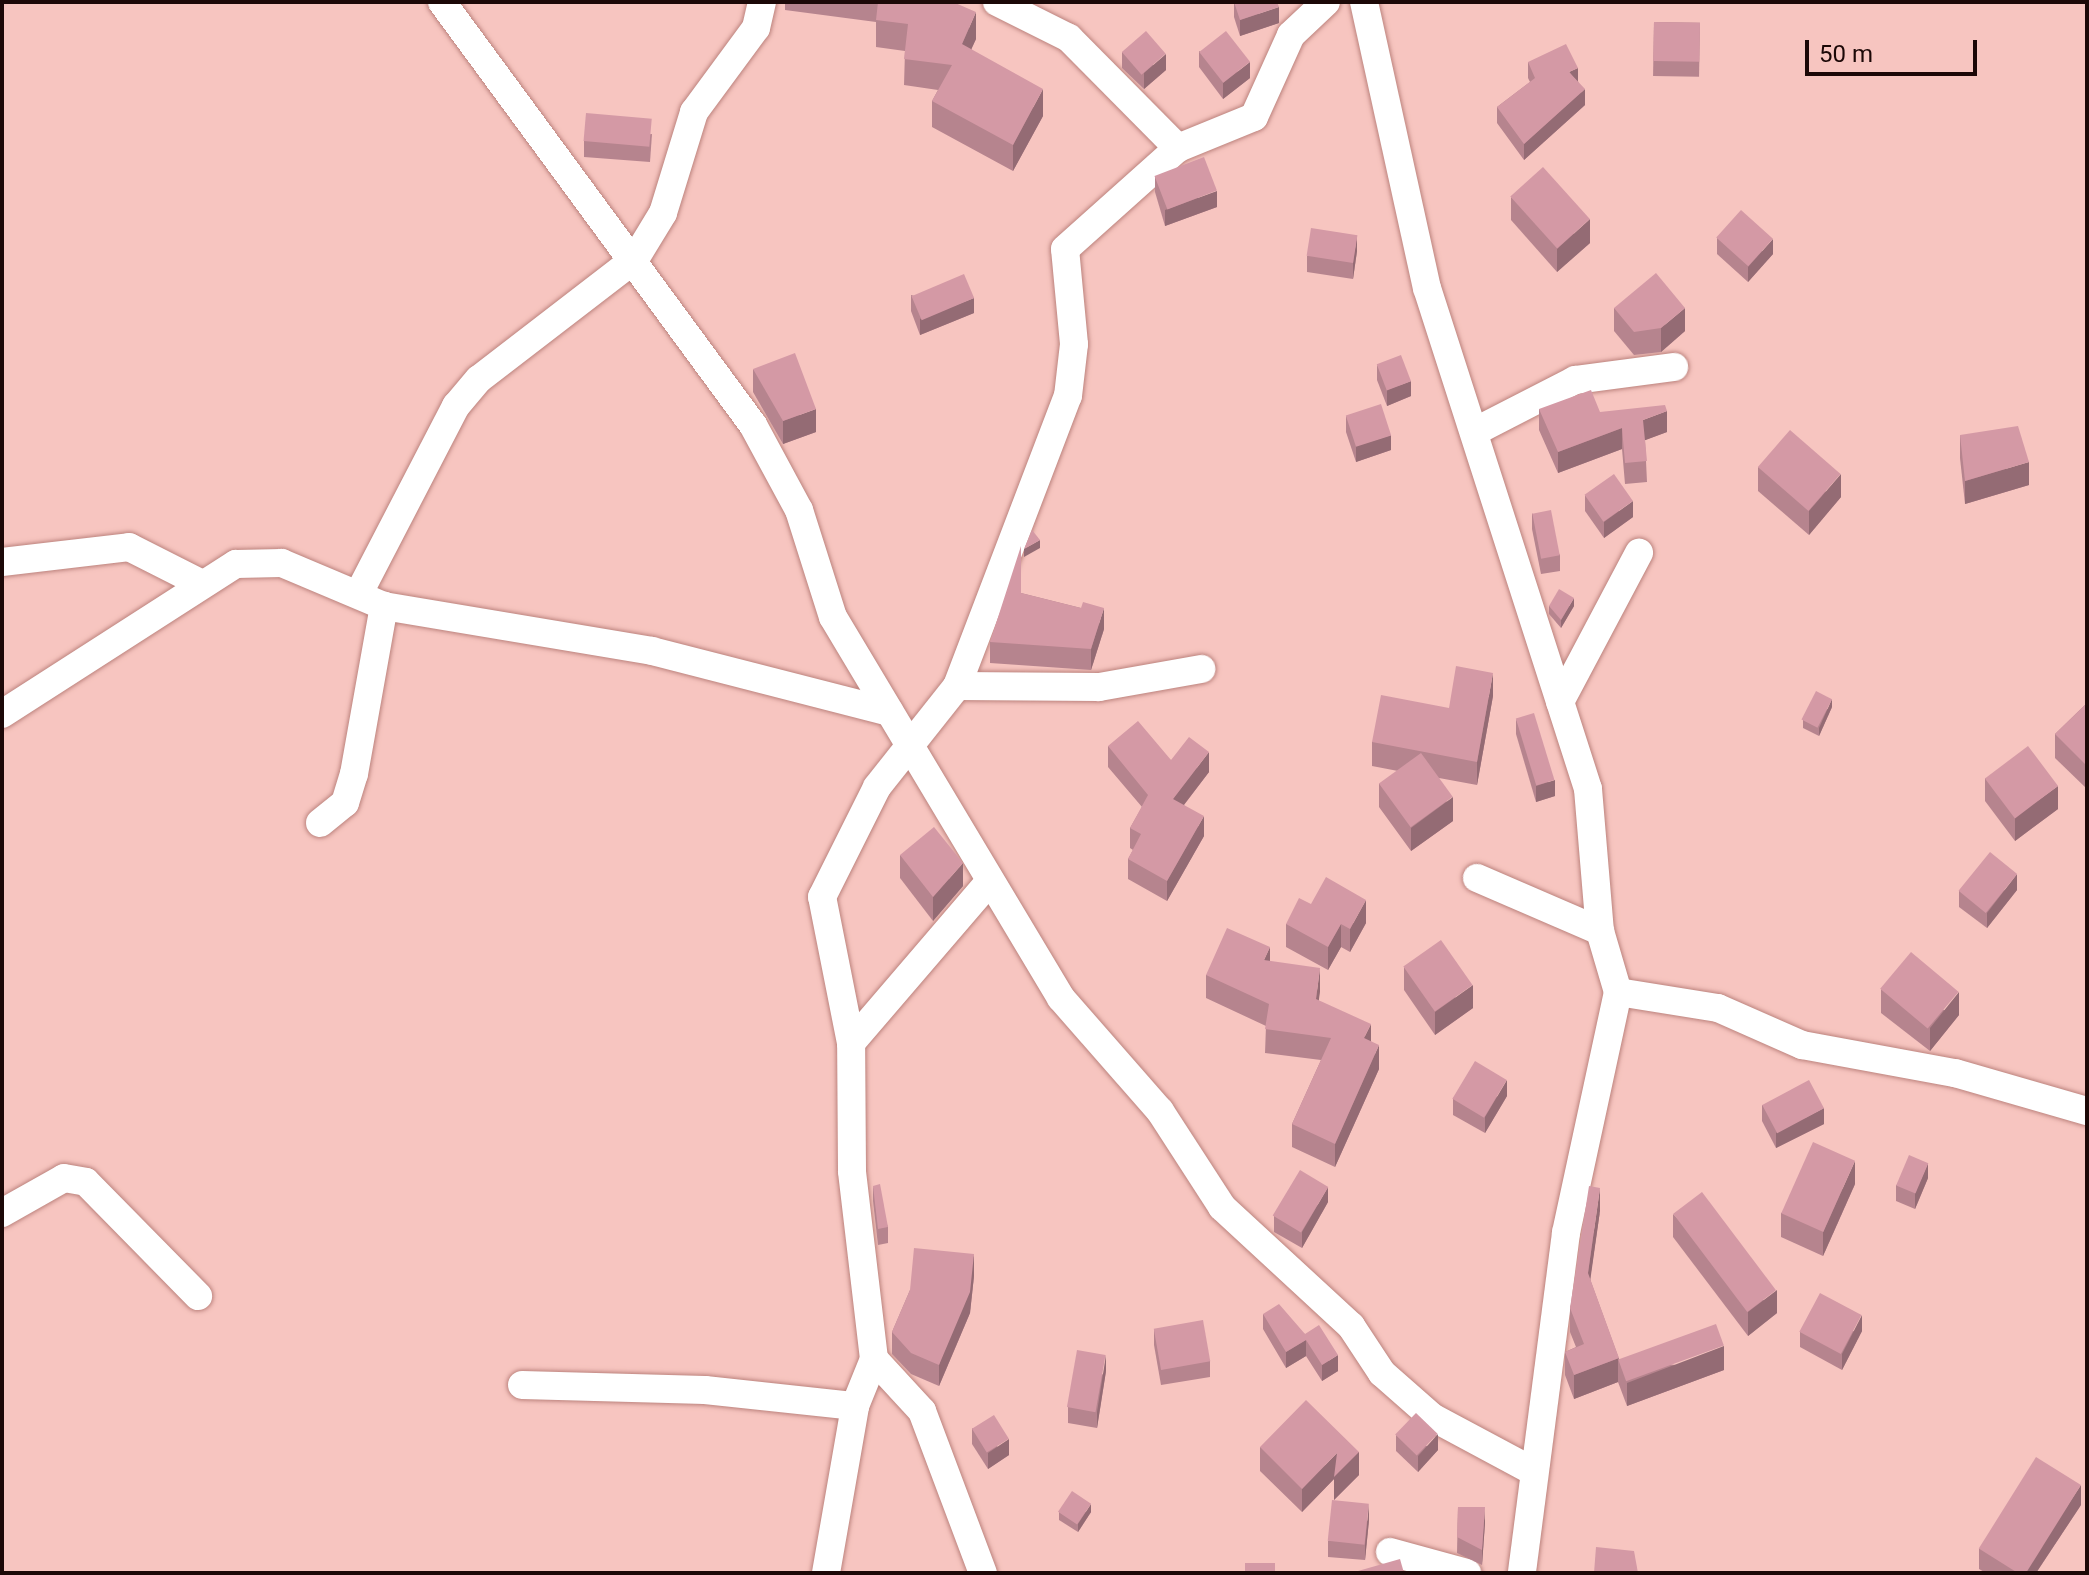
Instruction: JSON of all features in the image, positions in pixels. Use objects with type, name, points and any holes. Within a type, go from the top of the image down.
[{"type":"street","points":[[442,2],[635,259],[753,425],[799,510],[833,617],[988,883],[1061,998],[1160,1111],[1222,1207],[1351,1326],[1382,1373],[1432,1417],[1531,1470]]},
{"type":"street","points":[[320,823],[345,803],[354,774],[371,599],[456,406],[479,379],[635,259],[663,213],[694,112],[756,28],[762,2]]},
{"type":"street","points":[[997,2],[1069,38],[1178,148]]},
{"type":"street","points":[[826,1573],[855,1406],[874,1359],[852,1171],[851,1043],[822,897],[877,787],[957,686],[1068,396],[1074,344],[1065,249],[1178,148],[1254,117],[1291,35],[1326,2]]},
{"type":"street","points":[[1364,2],[1427,288],[1588,789],[1600,931],[1618,992],[1566,1233],[1531,1470],[1522,1573]]},
{"type":"street","points":[[1474,432],[1575,380],[1674,367]]},
{"type":"street","points":[[2,562],[129,547],[202,584]]},
{"type":"street","points":[[1560,702],[1639,553]]},
{"type":"street","points":[[2,714],[236,564],[282,563],[371,599],[652,651],[889,712]]},
{"type":"street","points":[[957,686],[1099,687],[1201,669]]},
{"type":"street","points":[[1477,878],[1600,931]]},
{"type":"street","points":[[851,1043],[988,883]]},
{"type":"street","points":[[1618,992],[1718,1008],[1802,1045],[1955,1073],[2086,1102]]},
{"type":"street","points":[[2,1213],[64,1178],[86,1182],[198,1296]]},
{"type":"street","points":[[874,1359],[922,1411],[983,1573]]},
{"type":"street","points":[[522,1385],[705,1390],[855,1406]]},
{"type":"street","points":[[1390,1552],[1467,1573]]},
{"type":"building","points":[[878,2],[953,2],[976,12],[962,44],[1043,89],[1013,145],[932,101],[952,65],[904,59],[908,24],[876,20]]},
{"type":"building","points":[[1234,2],[1277,2],[1279,7],[1240,20]]},
{"type":"building","points":[[1654,22],[1700,23],[1699,62],[1653,61]]},
{"type":"building","points":[[1146,31],[1166,54],[1142,75],[1122,52]]},
{"type":"building","points":[[1226,31],[1250,62],[1223,83],[1199,52]]},
{"type":"building","points":[[1566,44],[1578,68],[1569,72],[1585,89],[1524,144],[1497,107],[1535,78],[1528,62]]},
{"type":"building","points":[[586,113],[652,119],[649,147],[584,141]]},
{"type":"building","points":[[1204,157],[1217,191],[1167,210],[1155,176]]},
{"type":"building","points":[[1543,167],[1590,219],[1557,248],[1510,196]]},
{"type":"building","points":[[1741,210],[1773,239],[1748,266],[1716,237]]},
{"type":"building","points":[[1311,228],[1357,235],[1353,263],[1307,256]]},
{"type":"building","points":[[1656,273],[1685,308],[1661,328],[1634,332],[1614,308]]},
{"type":"building","points":[[964,274],[974,298],[922,320],[912,296]]},
{"type":"building","points":[[795,353],[816,409],[783,421],[753,369]]},
{"type":"building","points":[[1401,355],[1411,381],[1387,390],[1377,364]]},
{"type":"building","points":[[1591,390],[1600,412],[1665,405],[1667,411],[1643,420],[1647,461],[1625,463],[1622,428],[1558,452],[1539,409]]},
{"type":"building","points":[[1381,404],[1391,435],[1356,447],[1346,415]]},
{"type":"building","points":[[2018,426],[2029,462],[1965,481],[1960,435]]},
{"type":"building","points":[[1790,430],[1841,474],[1808,511],[1758,467]]},
{"type":"building","points":[[1614,474],[1633,501],[1603,522],[1585,495]]},
{"type":"building","points":[[1551,510],[1560,555],[1541,559],[1532,514]]},
{"type":"building","points":[[1032,530],[1040,540],[1024,549]]},
{"type":"building","points":[[1021,546],[1021,593],[1081,608],[1083,602],[1104,608],[1091,649],[990,642]]},
{"type":"building","points":[[1559,589],[1574,598],[1561,620],[1549,606]]},
{"type":"building","points":[[1456,666],[1493,673],[1477,762],[1372,742],[1381,695],[1449,708]]},
{"type":"building","points":[[1816,691],[1832,699],[1818,728],[1801,720]]},
{"type":"building","points":[[2087,703],[2087,766],[2055,734]]},
{"type":"building","points":[[1534,713],[1554,780],[1536,785],[1516,719]]},
{"type":"building","points":[[1138,721],[1171,760],[1189,737],[1209,752],[1173,799],[1204,816],[1167,881],[1128,859],[1141,834],[1130,828],[1148,795],[1108,746]]},
{"type":"building","points":[[2028,746],[2058,786],[2015,818],[1985,778]]},
{"type":"building","points":[[1421,753],[1453,797],[1411,827],[1379,784]]},
{"type":"building","points":[[934,827],[963,863],[933,897],[900,855]]},
{"type":"building","points":[[1990,852],[2017,874],[1986,913],[1959,891]]},
{"type":"building","points":[[1326,877],[1366,900],[1350,929],[1341,924],[1328,947],[1286,924],[1299,898],[1311,904]]},
{"type":"building","points":[[1227,928],[1270,947],[1264,960],[1320,968],[1316,999],[1371,1024],[1364,1038],[1379,1045],[1335,1144],[1292,1124],[1331,1038],[1265,1029],[1269,1004],[1206,975]]},
{"type":"building","points":[[1441,940],[1473,985],[1435,1011],[1403,966]]},
{"type":"building","points":[[1911,952],[1958,992],[1928,1029],[1880,989]]},
{"type":"building","points":[[1475,1061],[1507,1080],[1484,1118],[1452,1099]]},
{"type":"building","points":[[1809,1080],[1824,1108],[1777,1133],[1762,1105]]},
{"type":"building","points":[[1813,1142],[1855,1161],[1823,1232],[1781,1213]]},
{"type":"building","points":[[1909,1155],[1928,1163],[1915,1194],[1896,1185]]},
{"type":"building","points":[[1300,1170],[1328,1187],[1301,1232],[1273,1215]]},
{"type":"building","points":[[880,1184],[888,1227],[878,1229],[873,1186]]},
{"type":"building","points":[[1589,1186],[1600,1188],[1588,1273],[1619,1358],[1574,1375],[1565,1352],[1584,1344],[1570,1308]]},
{"type":"building","points":[[1702,1192],[1776,1290],[1747,1312],[1673,1214]]},
{"type":"building","points":[[914,1248],[974,1254],[970,1292],[939,1365],[911,1353],[892,1332],[910,1290]]},
{"type":"building","points":[[1820,1293],[1861,1315],[1841,1354],[1799,1332]]},
{"type":"building","points":[[1279,1304],[1305,1334],[1319,1325],[1338,1355],[1322,1365],[1306,1340],[1286,1352],[1263,1314]]},
{"type":"building","points":[[1203,1320],[1210,1361],[1161,1370],[1154,1329]]},
{"type":"building","points":[[1716,1324],[1724,1346],[1626,1381],[1618,1360]]},
{"type":"building","points":[[1077,1350],[1106,1355],[1095,1412],[1067,1407]]},
{"type":"building","points":[[1306,1400],[1359,1452],[1334,1477],[1337,1453],[1302,1489],[1260,1447]]},
{"type":"building","points":[[1416,1413],[1438,1434],[1417,1455],[1395,1435]]},
{"type":"building","points":[[994,1415],[1009,1439],[987,1453],[972,1429]]},
{"type":"building","points":[[2036,1457],[2081,1485],[2026,1573],[2018,1573],[1979,1549]]},
{"type":"building","points":[[1072,1491],[1091,1504],[1077,1525],[1058,1512]]},
{"type":"building","points":[[1332,1500],[1369,1504],[1365,1545],[1328,1541]]},
{"type":"building","points":[[1458,1507],[1485,1507],[1482,1550],[1457,1537]]},
{"type":"building","points":[[1596,1547],[1634,1551],[1638,1573],[1594,1573]]},
{"type":"building","points":[[1400,1559],[1404,1573],[1358,1571]]},
{"type":"building","points":[[1245,1563],[1275,1563],[1275,1573],[1245,1573]]}]
